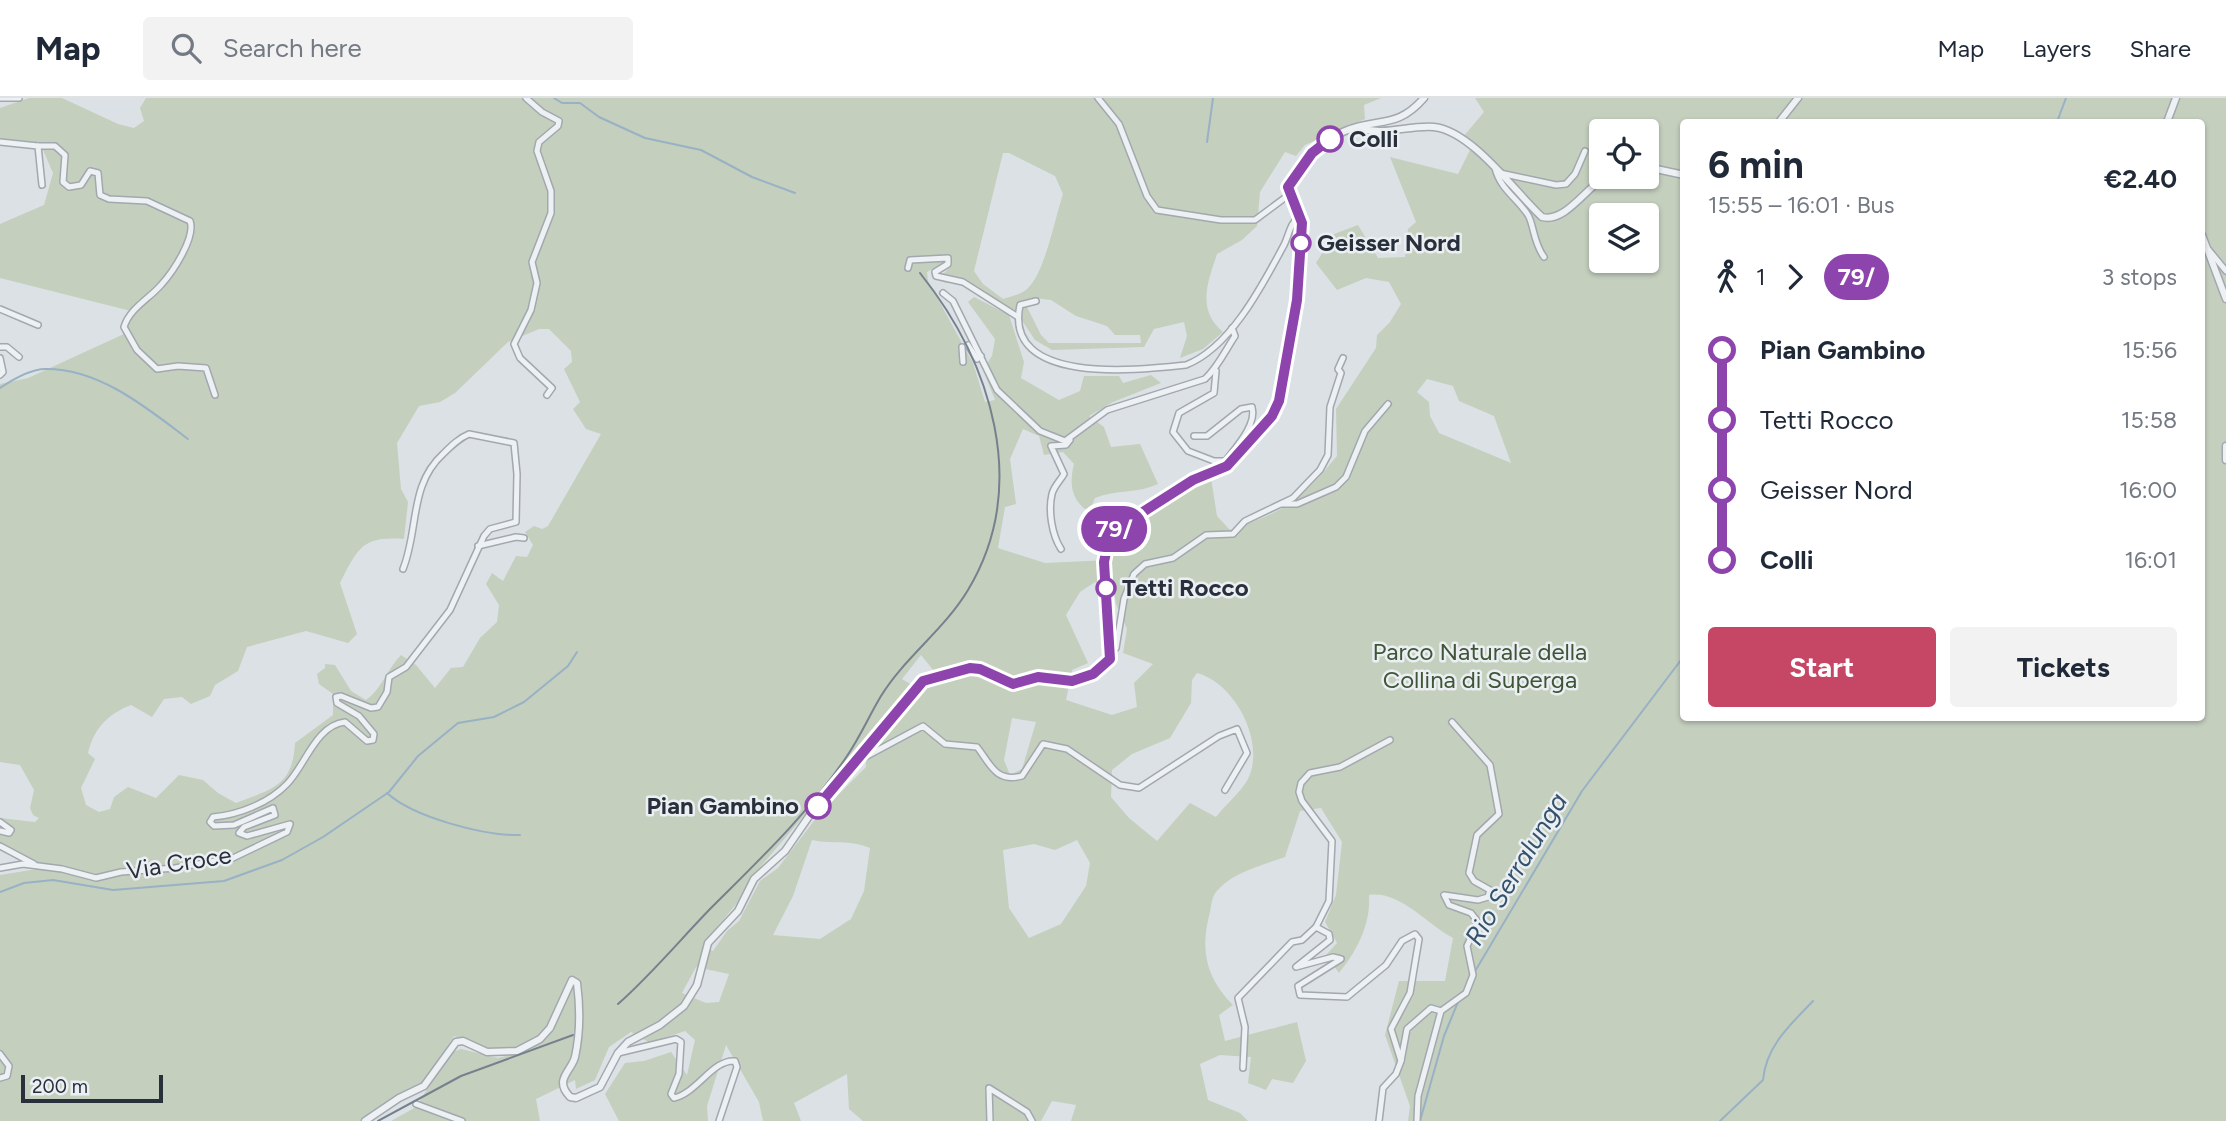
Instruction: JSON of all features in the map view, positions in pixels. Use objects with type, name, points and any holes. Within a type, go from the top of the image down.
[{"type":"street","points":[[0,98],[19,98]]},
{"type":"street","points":[[526,98],[542,113],[559,121],[558,126],[539,142],[537,151],[551,191],[551,213],[532,262],[537,283],[531,310],[514,344],[520,358],[552,388],[547,396]]},
{"type":"street","points":[[1098,98],[1119,124],[1146,196],[1157,210],[1221,220],[1255,220],[1290,194]]},
{"type":"street","points":[[365,1121],[399,1098],[424,1086],[456,1042],[503,1053],[517,1051],[540,1038],[550,1028],[572,980],[577,983],[578,994],[577,1042],[574,1059],[563,1079],[564,1090],[570,1097],[576,1098],[600,1087],[618,1053],[628,1042],[670,1018],[689,1000],[711,938],[738,911],[754,879],[785,851],[812,812],[923,681],[970,668],[980,669],[1013,684],[1038,677],[1072,681],[1102,668],[1110,659],[1111,653],[1104,562],[1110,533],[1168,494],[1229,460],[1272,416],[1279,401],[1297,300],[1302,223],[1290,194],[1290,182],[1312,153],[1344,131],[1394,121],[1413,110],[1423,98]]},
{"type":"street","points":[[1781,119],[1798,98]]},
{"type":"street","points":[[2168,119],[2176,98]]},
{"type":"street","points":[[1357,127],[1393,132],[1434,127],[1450,131],[1497,171],[1536,211],[1548,218],[1564,214],[1589,187]]},
{"type":"street","points":[[0,142],[55,146],[65,155],[63,182],[69,187],[81,185],[90,171],[98,173],[100,195],[109,199],[144,200],[190,221],[190,243],[167,279],[140,304],[124,327],[137,350],[157,369],[177,366],[206,368],[215,395]]},
{"type":"street","points":[[38,146],[42,185]]},
{"type":"street","points":[[1497,171],[1556,185],[1566,184],[1575,174],[1585,151]]},
{"type":"street","points":[[1659,170],[1680,174]]},
{"type":"street","points":[[1497,171],[1498,181],[1530,217],[1532,235],[1545,257]]},
{"type":"street","points":[[1036,301],[1022,303],[1018,317],[1027,345],[1034,353],[1065,364],[1092,369],[1186,365],[1216,347],[1232,328],[1299,217]]},
{"type":"street","points":[[2205,242],[2226,299]]},
{"type":"street","points":[[2208,249],[2226,271]]},
{"type":"street","points":[[908,268],[907,263],[915,259],[948,258],[948,264],[935,272],[936,276],[963,282],[1018,317]]},
{"type":"street","points":[[943,293],[953,301],[997,390],[1040,431],[1056,439],[1070,440]]},
{"type":"street","points":[[0,309],[38,325]]},
{"type":"street","points":[[1229,460],[1214,461],[1188,451],[1173,432],[1179,413],[1214,393],[1220,357],[1236,336],[1232,328]]},
{"type":"street","points":[[0,346],[7,347],[19,357]]},
{"type":"street","points":[[963,362],[965,346],[977,359],[981,356]]},
{"type":"street","points":[[0,358],[4,372],[0,375]]},
{"type":"street","points":[[1111,653],[1116,649],[1124,599],[1134,574],[1145,564],[1174,558],[1206,534],[1233,534],[1245,521],[1259,517],[1272,505],[1293,498],[1320,470],[1328,455],[1330,407],[1342,373],[1338,369],[1343,358]]},
{"type":"street","points":[[1060,549],[1053,531],[1051,501],[1052,492],[1063,474],[1051,446],[1066,445],[1107,410],[1205,379],[1217,368]]},
{"type":"street","points":[[1272,505],[1297,504],[1336,487],[1346,477],[1359,441],[1388,404]]},
{"type":"street","points":[[1194,436],[1207,436],[1241,410],[1252,407],[1254,412],[1247,430],[1229,460]]},
{"type":"street","name":"Via Croce","points":[[0,869],[23,864],[96,878],[121,872],[174,868],[233,858],[287,832],[290,824],[247,836],[239,833],[244,827],[275,815],[273,808],[234,825],[214,826],[210,822],[213,817],[236,815],[285,787],[320,737],[338,723],[345,722],[367,741],[373,740],[374,734],[365,723],[337,703],[336,697],[341,695],[371,708],[378,707],[387,692],[390,677],[406,667],[450,610],[478,546],[490,529],[516,522],[515,444],[476,434],[463,437],[431,465],[419,491],[412,542],[403,569]]},
{"type":"street","points":[[2226,446],[2226,460]]},
{"type":"street","points":[[478,546],[520,536],[524,538]]},
{"type":"street","points":[[1417,1121],[1418,1096],[1441,1011],[1469,989],[1473,975],[1467,946],[1478,922],[1471,913],[1449,905],[1444,895],[1478,900],[1488,897],[1489,890],[1474,881],[1469,873],[1477,835],[1499,814],[1490,765],[1452,722]]},
{"type":"street","points":[[854,763],[922,726],[945,744],[974,745],[991,770],[1007,777],[1022,776],[1043,744],[1068,749],[1120,785],[1139,788],[1219,736],[1237,729],[1247,753],[1224,790]]},
{"type":"street","points":[[1243,1068],[1245,1027],[1238,998],[1292,942],[1302,940],[1316,927],[1329,901],[1332,841],[1302,800],[1299,792],[1301,783],[1310,773],[1340,767],[1390,740]]},
{"type":"street","points":[[0,822],[11,830],[9,833],[0,831]]},
{"type":"street","points":[[0,846],[36,866]]},
{"type":"street","points":[[1316,927],[1329,934],[1330,940],[1296,967],[1306,967],[1333,957],[1341,959],[1298,986],[1298,992],[1307,997],[1347,997],[1385,965],[1402,941],[1411,935],[1417,936],[1410,993],[1391,1030],[1401,1061]]},
{"type":"street","points":[[1379,1121],[1383,1088],[1396,1074],[1407,1029],[1430,1008],[1441,1011]]},
{"type":"street","points":[[618,1053],[663,1041],[676,1039],[681,1042],[679,1074],[671,1094],[674,1098],[691,1091],[722,1064],[735,1061],[737,1067],[719,1121]]},
{"type":"street","points":[[0,1054],[9,1066],[7,1076],[0,1078]]},
{"type":"street","points":[[990,1121],[989,1088],[1027,1112],[1032,1121]]},
{"type":"street","points":[[399,1098],[408,1100]]},
{"type":"street","points":[[416,1104],[462,1121]]},
{"type":"green space","name":"Parco Naturale della Collina di Superga","points":[[29,98],[62,98],[118,124],[134,128],[144,121],[140,108],[146,98],[523,98],[540,114],[556,120],[562,127],[558,116],[543,111],[529,98],[1381,98],[1364,105],[1365,119],[1305,145],[1296,156],[1285,152],[1260,192],[1257,226],[1242,240],[1217,254],[1208,285],[1207,305],[1209,314],[1223,332],[1203,349],[1180,358],[1187,336],[1184,322],[1154,329],[1144,347],[1052,350],[1035,340],[1015,310],[958,282],[946,283],[938,279],[948,269],[945,262],[927,272],[928,281],[973,363],[985,402],[995,400],[983,370],[992,356],[995,339],[968,302],[974,297],[1009,315],[1024,362],[1021,378],[1059,400],[1080,391],[1084,376],[1119,376],[1123,383],[1151,375],[1161,383],[1113,402],[1089,416],[1104,427],[1111,447],[1140,444],[1158,484],[1095,498],[1089,512],[1078,502],[1073,491],[1074,464],[1063,452],[1044,455],[1039,436],[1023,429],[1010,459],[1016,504],[1005,507],[998,548],[1045,563],[1109,560],[1117,535],[1211,478],[1217,516],[1230,530],[1279,510],[1312,485],[1337,456],[1336,409],[1376,348],[1377,335],[1390,322],[1401,304],[1389,282],[1366,278],[1337,290],[1316,263],[1334,234],[1358,225],[1378,258],[1405,257],[1408,229],[1416,222],[1390,157],[1458,174],[1472,146],[1463,137],[1484,112],[1475,98],[2226,98],[2226,1121],[1408,1121],[1410,1106],[1385,1035],[1399,981],[1445,981],[1453,938],[1402,903],[1380,895],[1369,895],[1368,916],[1362,937],[1339,973],[1326,955],[1337,943],[1325,922],[1336,895],[1342,842],[1321,808],[1300,811],[1285,857],[1237,875],[1220,887],[1212,900],[1205,941],[1208,964],[1217,985],[1233,1005],[1219,1015],[1225,1041],[1297,1022],[1306,1061],[1293,1083],[1272,1079],[1266,1090],[1248,1083],[1251,1057],[1220,1055],[1200,1064],[1208,1100],[1240,1113],[1248,1121],[1071,1121],[1076,1105],[1052,1101],[1041,1121],[863,1121],[849,1109],[847,1074],[794,1103],[801,1121],[763,1121],[759,1102],[726,1045],[707,1106],[708,1121],[619,1121],[605,1094],[625,1063],[644,1061],[671,1052],[687,1075],[695,1040],[685,1031],[650,1043],[631,1032],[609,1047],[595,1080],[576,1089],[575,1080],[536,1099],[540,1121],[391,1121],[416,1107],[450,1053],[461,1049],[498,1058],[526,1051],[540,1043],[553,1028],[517,1049],[487,1049],[454,1036],[424,1082],[378,1107],[363,1121],[0,1121],[0,875],[37,869],[34,860],[0,842],[0,818],[35,822],[39,818],[33,815],[30,808],[34,790],[20,765],[0,762],[0,384],[28,378],[124,334],[131,311],[0,278],[0,224],[44,205],[53,173],[40,143],[0,140],[0,108]],"holes":[[[1003,153],[1009,153],[1055,176],[1063,194],[1040,270],[1028,288],[1003,299],[983,284],[974,271]],[[1034,298],[1051,300],[1076,316],[1107,326],[1115,335],[1140,335],[1141,343],[1049,343],[1041,335],[1026,305]],[[539,329],[549,329],[571,351],[572,362],[564,369],[580,402],[573,409],[586,429],[601,434],[548,526],[542,529],[534,526],[525,532],[533,545],[527,557],[516,556],[503,581],[492,573],[486,584],[499,605],[497,622],[480,638],[463,667],[451,668],[435,688],[416,665],[401,655],[366,700],[351,691],[335,665],[325,664],[325,668],[317,674],[319,684],[333,694],[333,715],[295,743],[290,769],[285,777],[270,789],[236,803],[203,780],[179,775],[156,798],[128,787],[114,797],[110,809],[99,812],[86,805],[81,788],[95,759],[88,753],[98,729],[115,713],[131,705],[152,717],[164,699],[182,697],[191,704],[210,696],[215,685],[238,671],[247,647],[306,631],[348,643],[357,634],[340,583],[357,553],[370,542],[404,539],[408,502],[401,489],[397,443],[419,406],[440,402],[455,393],[508,342]],[[1427,379],[1453,386],[1459,401],[1494,416],[1511,463],[1439,433],[1430,416],[1429,402],[1417,392]],[[1095,582],[1113,587],[1116,604],[1127,629],[1123,653],[1153,664],[1134,683],[1137,707],[1112,715],[1066,700],[1072,670],[1088,663],[1066,615],[1080,592]],[[921,655],[942,681],[922,691],[902,679]],[[1197,673],[1211,679],[1235,701],[1250,732],[1253,764],[1245,784],[1216,817],[1190,803],[1157,841],[1129,818],[1111,797],[1112,770],[1132,754],[1170,738],[1191,703],[1192,680]],[[1012,718],[1036,722],[1022,769],[1010,775],[1004,760]],[[865,744],[866,767],[820,813],[778,868],[760,881],[739,921],[727,931],[713,951],[702,946],[737,903],[751,878]],[[812,840],[870,848],[864,891],[851,919],[820,939],[773,935],[793,896]],[[1077,840],[1090,863],[1086,886],[1061,924],[1029,938],[1009,908],[1003,850],[1034,844],[1055,850]],[[696,967],[729,974],[719,1002],[706,1003],[682,993]]]},
{"type":"waterway","points":[[554,98],[562,103],[580,103],[599,117],[645,138],[701,150],[752,177],[795,193]]},
{"type":"waterway","points":[[1207,142],[1213,98]]},
{"type":"waterway","name":"Rio Serralunga","points":[[2058,119],[2066,98]]},
{"type":"waterway","points":[[0,388],[39,369],[65,370],[84,375],[139,403],[188,439]]},
{"type":"waterway","points":[[0,892],[24,883],[53,880],[113,890],[224,881],[282,860],[323,837],[389,792],[418,756],[458,723],[494,717],[524,702],[568,666],[577,652]]},
{"type":"waterway","name":"Rio Serralunga","points":[[1474,973],[1582,791],[1680,661]]},
{"type":"waterway","points":[[387,793],[399,802],[431,817],[488,832],[520,835]]},
{"type":"waterway","points":[[1720,1121],[1763,1080],[1774,1046],[1813,1001]]},
{"type":"waterway","name":"Rio Serralunga","points":[[1420,1121],[1444,1036],[1458,1002]]},
{"type":"tram line","points":[[618,1004],[800,817],[852,749],[891,682],[948,618],[968,590],[987,550],[997,509],[999,467],[994,426],[983,385],[966,345],[945,308],[920,273]]},
{"type":"tram line","points":[[378,1121],[461,1076],[573,1035]]},
{"type":"bus line","name":"79/","points":[[818,806],[923,681],[970,668],[980,669],[1013,684],[1045,676],[1060,681],[1072,681],[1093,674],[1110,659],[1104,562],[1110,533],[1117,526],[1151,509],[1168,494],[1203,474],[1227,466],[1272,416],[1279,401],[1284,360],[1297,300],[1302,223],[1288,187],[1312,153],[1330,139]]},
{"type":"place","name":"Colli","points":[[1330,139]]},
{"type":"place","name":"Geisser Nord","points":[[1301,243]]},
{"type":"place","name":"Tetti Rocco","points":[[1106,588]]},
{"type":"place","name":"Pian Gambino","points":[[818,806]]}]
